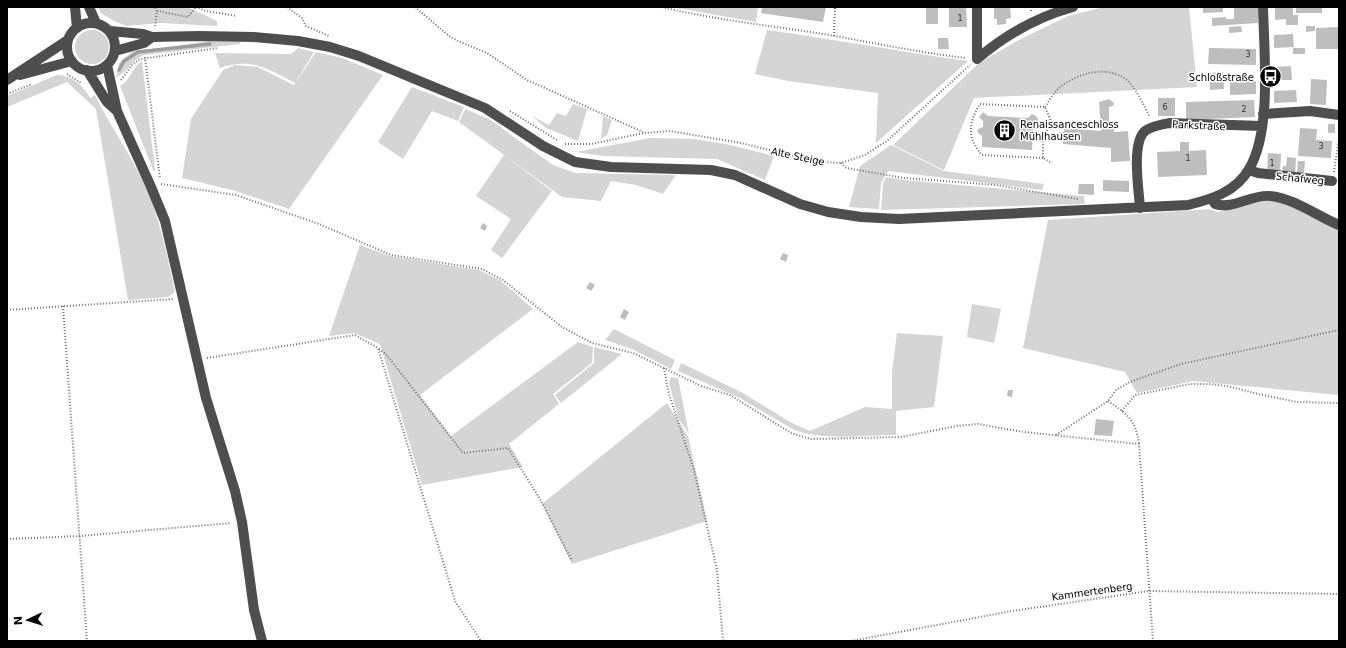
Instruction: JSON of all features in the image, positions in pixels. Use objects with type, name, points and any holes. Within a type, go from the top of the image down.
[{"type":"street","points":[[75,7],[77,28]]},
{"type":"street","points":[[90,7],[96,23]]},
{"type":"street","points":[[977,7],[977,59]]},
{"type":"street","points":[[977,59],[996,43],[1015,31],[1034,21],[1073,7]]},
{"type":"street","points":[[9,79],[68,40],[77,28],[89,23],[96,23],[110,31],[143,34],[152,37],[253,37],[298,41],[330,47],[359,56],[485,108],[543,146],[575,162],[611,167],[711,170],[736,175],[800,204],[828,212],[861,217],[899,219],[1140,208],[1188,205],[1212,199],[1230,190],[1249,170],[1257,152],[1262,126],[1263,7]]},
{"type":"street","points":[[68,40],[69,54],[72,60],[78,67],[94,71],[107,65],[115,51],[115,44],[110,31]]},
{"type":"street","points":[[115,51],[144,43],[152,37]]},
{"type":"street","points":[[9,79],[72,60]]},
{"type":"street","points":[[107,65],[117,111]]},
{"type":"street","points":[[87,70],[98,90],[117,111],[156,185],[206,398],[235,491],[242,522],[254,610],[262,641]]},
{"type":"street","points":[[1263,114],[1310,111],[1339,114]]},
{"type":"street","name":"Parkstraße","points":[[1154,126],[1169,123],[1262,126]]},
{"type":"street","points":[[1140,208],[1138,142],[1144,132],[1154,126]]},
{"type":"street","name":"Schafweg","points":[[1249,170],[1258,174],[1332,181]]},
{"type":"street","points":[[1212,199],[1215,204],[1223,206],[1256,196],[1277,197],[1339,225]]},
{"type":"path","points":[[152,37],[157,11],[155,7]]},
{"type":"path","points":[[157,11],[188,17],[196,7],[206,11],[237,16]]},
{"type":"path","points":[[288,7],[302,18],[306,26],[312,29]]},
{"type":"path","points":[[415,7],[449,36],[487,53],[527,80],[644,133]]},
{"type":"path","points":[[662,7],[748,24],[834,36],[920,53],[977,59]]},
{"type":"path","points":[[834,36],[835,7]]},
{"type":"path","points":[[111,84],[123,79],[132,65],[145,58],[221,48]]},
{"type":"path","points":[[145,58],[156,185],[236,195],[319,224],[391,255],[482,269],[503,280],[562,328],[592,343],[633,353],[702,386],[730,395],[791,433],[810,439],[901,437],[957,426],[978,424],[1055,436],[1139,444]]},
{"type":"path","name":"Alte Steige","points":[[506,110],[513,112],[564,144],[591,144],[644,133],[670,131],[696,134],[818,162],[841,163],[865,155],[887,141],[977,59]]},
{"type":"path","points":[[1045,107],[1058,90],[1070,81],[1092,72],[1111,73],[1125,78],[1132,87],[1154,126]]},
{"type":"path","points":[[64,73],[78,80],[91,93],[98,90]]},
{"type":"path","points":[[7,94],[34,83]]},
{"type":"path","points":[[1045,107],[980,104],[973,115],[970,136],[982,155],[1043,158],[1052,163]]},
{"type":"path","points":[[1043,158],[1043,140],[1051,122],[1045,107]]},
{"type":"path","name":"Schafweg","points":[[1332,181],[1339,138]]},
{"type":"path","points":[[841,163],[846,168],[904,178],[996,186],[1076,198],[1096,209]]},
{"type":"path","points":[[7,310],[182,298]]},
{"type":"path","points":[[63,306],[87,641]]},
{"type":"path","points":[[1055,436],[1108,401],[1116,390],[1130,382],[1181,364],[1339,330]]},
{"type":"path","points":[[196,359],[355,335],[386,354],[464,453],[508,448],[540,499],[572,561]]},
{"type":"path","points":[[378,348],[455,601],[481,641]]},
{"type":"path","points":[[664,368],[668,390],[694,470],[717,570],[723,641]]},
{"type":"path","points":[[1122,411],[1135,395],[1190,384],[1227,386],[1297,402],[1339,403]]},
{"type":"path","points":[[1108,401],[1133,421],[1137,431],[1152,641]]},
{"type":"path","points":[[7,539],[80,536],[242,522]]},
{"type":"path","name":"Kammertenberg","points":[[851,641],[1012,611],[1149,591],[1339,594]]},
{"type":"shaded area","points":[[98,7],[187,7],[217,21],[217,26],[161,23],[126,26],[101,13]]},
{"type":"shaded area","points":[[671,7],[758,7],[756,22]]},
{"type":"shaded area","points":[[1104,7],[1189,7],[1197,87],[974,98],[944,170],[893,145],[979,63],[1017,41],[1068,16]]},
{"type":"shaded area","points":[[95,30],[104,35],[108,40],[108,54],[104,59],[99,63],[89,64],[85,63],[76,54],[75,44],[76,40],[85,31]]},
{"type":"shaded area","points":[[767,30],[968,61],[876,143],[878,93],[788,81],[755,74]]},
{"type":"shaded area","points":[[211,41],[240,42],[240,44],[144,55],[136,60],[116,78],[119,63],[132,52]]},
{"type":"shaded area","points":[[298,48],[314,52],[295,83],[268,69],[251,64],[232,65],[220,68],[215,53],[291,54]]},
{"type":"shaded area","points":[[316,52],[342,58],[383,75],[289,209],[232,190],[182,178],[191,119],[223,70],[235,65],[258,67],[294,85]]},
{"type":"shaded area","points":[[142,61],[155,170],[154,172],[120,86],[127,80]]},
{"type":"shaded area","points":[[57,75],[62,75],[72,79],[84,89],[90,98],[95,95],[150,197],[159,223],[175,292],[168,297],[128,300],[96,109],[67,82],[7,107],[7,96]]},
{"type":"shaded area","points":[[412,87],[464,107],[458,121],[432,111],[403,159],[378,142]]},
{"type":"shaded area","points":[[573,104],[587,109],[578,141],[546,128],[532,116],[549,125],[557,113],[566,116]]},
{"type":"shaded area","points":[[465,109],[489,119],[553,165],[576,173],[676,175],[663,194],[636,185],[611,181],[601,201],[562,197],[459,122]]},
{"type":"shaded area","points":[[603,116],[612,120],[607,135],[601,139]]},
{"type":"shaded area","points":[[650,138],[695,139],[730,145],[774,156],[765,180],[717,159],[604,156],[576,152]]},
{"type":"shaded area","points":[[891,145],[944,171],[1044,184],[1042,190],[888,171],[881,183],[879,209],[849,207],[860,166]]},
{"type":"shaded area","points":[[504,155],[552,191],[502,258],[491,250],[511,219],[476,196]]},
{"type":"shaded area","points":[[886,177],[904,180],[1084,196],[1085,204],[881,210],[883,183]]},
{"type":"shaded area","points":[[1257,199],[1277,200],[1339,228],[1339,395],[1193,381],[1137,393],[1125,372],[1023,348],[1048,220],[1210,209],[1218,212]]},
{"type":"shaded area","points":[[360,245],[390,256],[479,270],[500,280],[533,309],[420,395],[451,436],[578,342],[593,347],[592,363],[553,394],[559,404],[509,444],[523,467],[422,485],[380,344],[354,333],[329,336]]},
{"type":"shaded area","points":[[972,304],[1001,309],[994,343],[967,337]]},
{"type":"shaded area","points":[[614,329],[675,360],[671,369],[632,349],[605,340]]},
{"type":"shaded area","points":[[897,333],[943,336],[934,407],[896,411],[896,435],[845,437],[819,435],[794,430],[740,398],[678,371],[681,363],[741,392],[790,422],[810,431],[865,407],[892,409],[892,372]]},
{"type":"shaded area","points":[[594,347],[622,354],[561,403],[555,395],[594,363]]},
{"type":"shaded area","points":[[671,377],[678,378],[689,434],[678,418],[669,382]]},
{"type":"shaded area","points":[[667,403],[688,436],[707,521],[572,564],[542,504]]},
{"type":"building","points":[[762,7],[826,7],[823,22],[761,13]]},
{"type":"building","points":[[926,7],[938,7],[938,24],[926,24]]},
{"type":"building","points":[[949,7],[966,7],[967,27],[949,27]]},
{"type":"building","points":[[994,7],[1010,7],[1011,18],[1006,19],[1006,24],[997,25],[997,19],[994,19]]},
{"type":"building","points":[[1203,7],[1223,7],[1223,12],[1203,13]]},
{"type":"building","points":[[1258,7],[1258,23],[1212,26],[1212,18],[1226,17],[1226,19],[1234,19],[1234,8]]},
{"type":"building","points":[[1275,7],[1293,7],[1293,15],[1298,15],[1298,25],[1286,25],[1286,19],[1275,20]]},
{"type":"building","points":[[1296,7],[1322,7],[1322,13],[1296,13]]},
{"type":"building","points":[[1241,26],[1242,32],[1229,33],[1229,27]]},
{"type":"building","points":[[1306,26],[1315,26],[1315,31],[1306,32]]},
{"type":"building","points":[[1339,27],[1339,49],[1316,49],[1316,28]]},
{"type":"building","points":[[1293,34],[1294,47],[1274,48],[1274,35]]},
{"type":"building","points":[[938,38],[948,38],[949,49],[938,49]]},
{"type":"building","points":[[1209,48],[1256,49],[1256,65],[1208,64]]},
{"type":"building","points":[[1293,48],[1305,48],[1305,54],[1293,54]]},
{"type":"building","points":[[1291,66],[1292,80],[1275,80],[1274,67]]},
{"type":"building","points":[[1223,72],[1224,89],[1210,90],[1209,73]]},
{"type":"building","points":[[1311,79],[1327,80],[1326,105],[1310,104]]},
{"type":"building","points":[[1256,81],[1256,94],[1230,95],[1230,82]]},
{"type":"building","points":[[1296,90],[1297,102],[1274,103],[1274,91]]},
{"type":"building","points":[[1158,98],[1175,98],[1175,116],[1158,116]]},
{"type":"building","points":[[1109,99],[1114,103],[1113,106],[1109,107],[1109,128],[1114,128],[1114,132],[1128,131],[1130,161],[1111,162],[1111,148],[1063,144],[1063,139],[1058,139],[1059,132],[1064,132],[1064,128],[1101,131],[1099,102]]},
{"type":"building","points":[[1254,100],[1255,117],[1186,120],[1186,102]]},
{"type":"building","name":"Renaissanceschloss Mühlhausen","points":[[983,112],[988,116],[1028,118],[1032,114],[1036,116],[1038,119],[1037,123],[1033,125],[1032,150],[982,147],[982,136],[977,132],[978,129],[983,127],[983,121],[979,117]]},
{"type":"building","points":[[1328,124],[1335,124],[1335,133],[1328,133]]},
{"type":"building","points":[[1300,128],[1317,129],[1316,140],[1332,141],[1331,158],[1298,156]]},
{"type":"building","points":[[1180,142],[1189,142],[1189,151],[1206,150],[1207,175],[1158,177],[1157,152],[1180,151]]},
{"type":"building","points":[[1268,153],[1281,154],[1280,173],[1267,172]]},
{"type":"building","points":[[1287,157],[1296,158],[1295,176],[1282,175],[1283,166],[1286,166]]},
{"type":"building","points":[[1298,161],[1305,161],[1304,173],[1297,173]]},
{"type":"building","points":[[1103,180],[1129,181],[1129,192],[1103,191]]},
{"type":"building","points":[[1079,184],[1094,184],[1094,195],[1078,194]]},
{"type":"building","points":[[483,223],[487,226],[485,231],[480,228]]},
{"type":"building","points":[[783,253],[788,255],[786,262],[780,259]]},
{"type":"building","points":[[590,282],[595,285],[591,291],[586,288]]},
{"type":"building","points":[[624,309],[629,312],[625,320],[620,317]]},
{"type":"building","points":[[1008,390],[1013,390],[1012,397],[1007,396]]},
{"type":"building","points":[[1096,419],[1114,421],[1112,436],[1094,435]]},
{"type":"waterway","points":[[119,70],[124,61],[138,52],[210,44]]},
{"type":"place","name":"Schloßstraße","points":[[1270,77]]},
{"type":"place","name":"Renaissanceschloss Mühlhausen","points":[[1005,130]]}]
